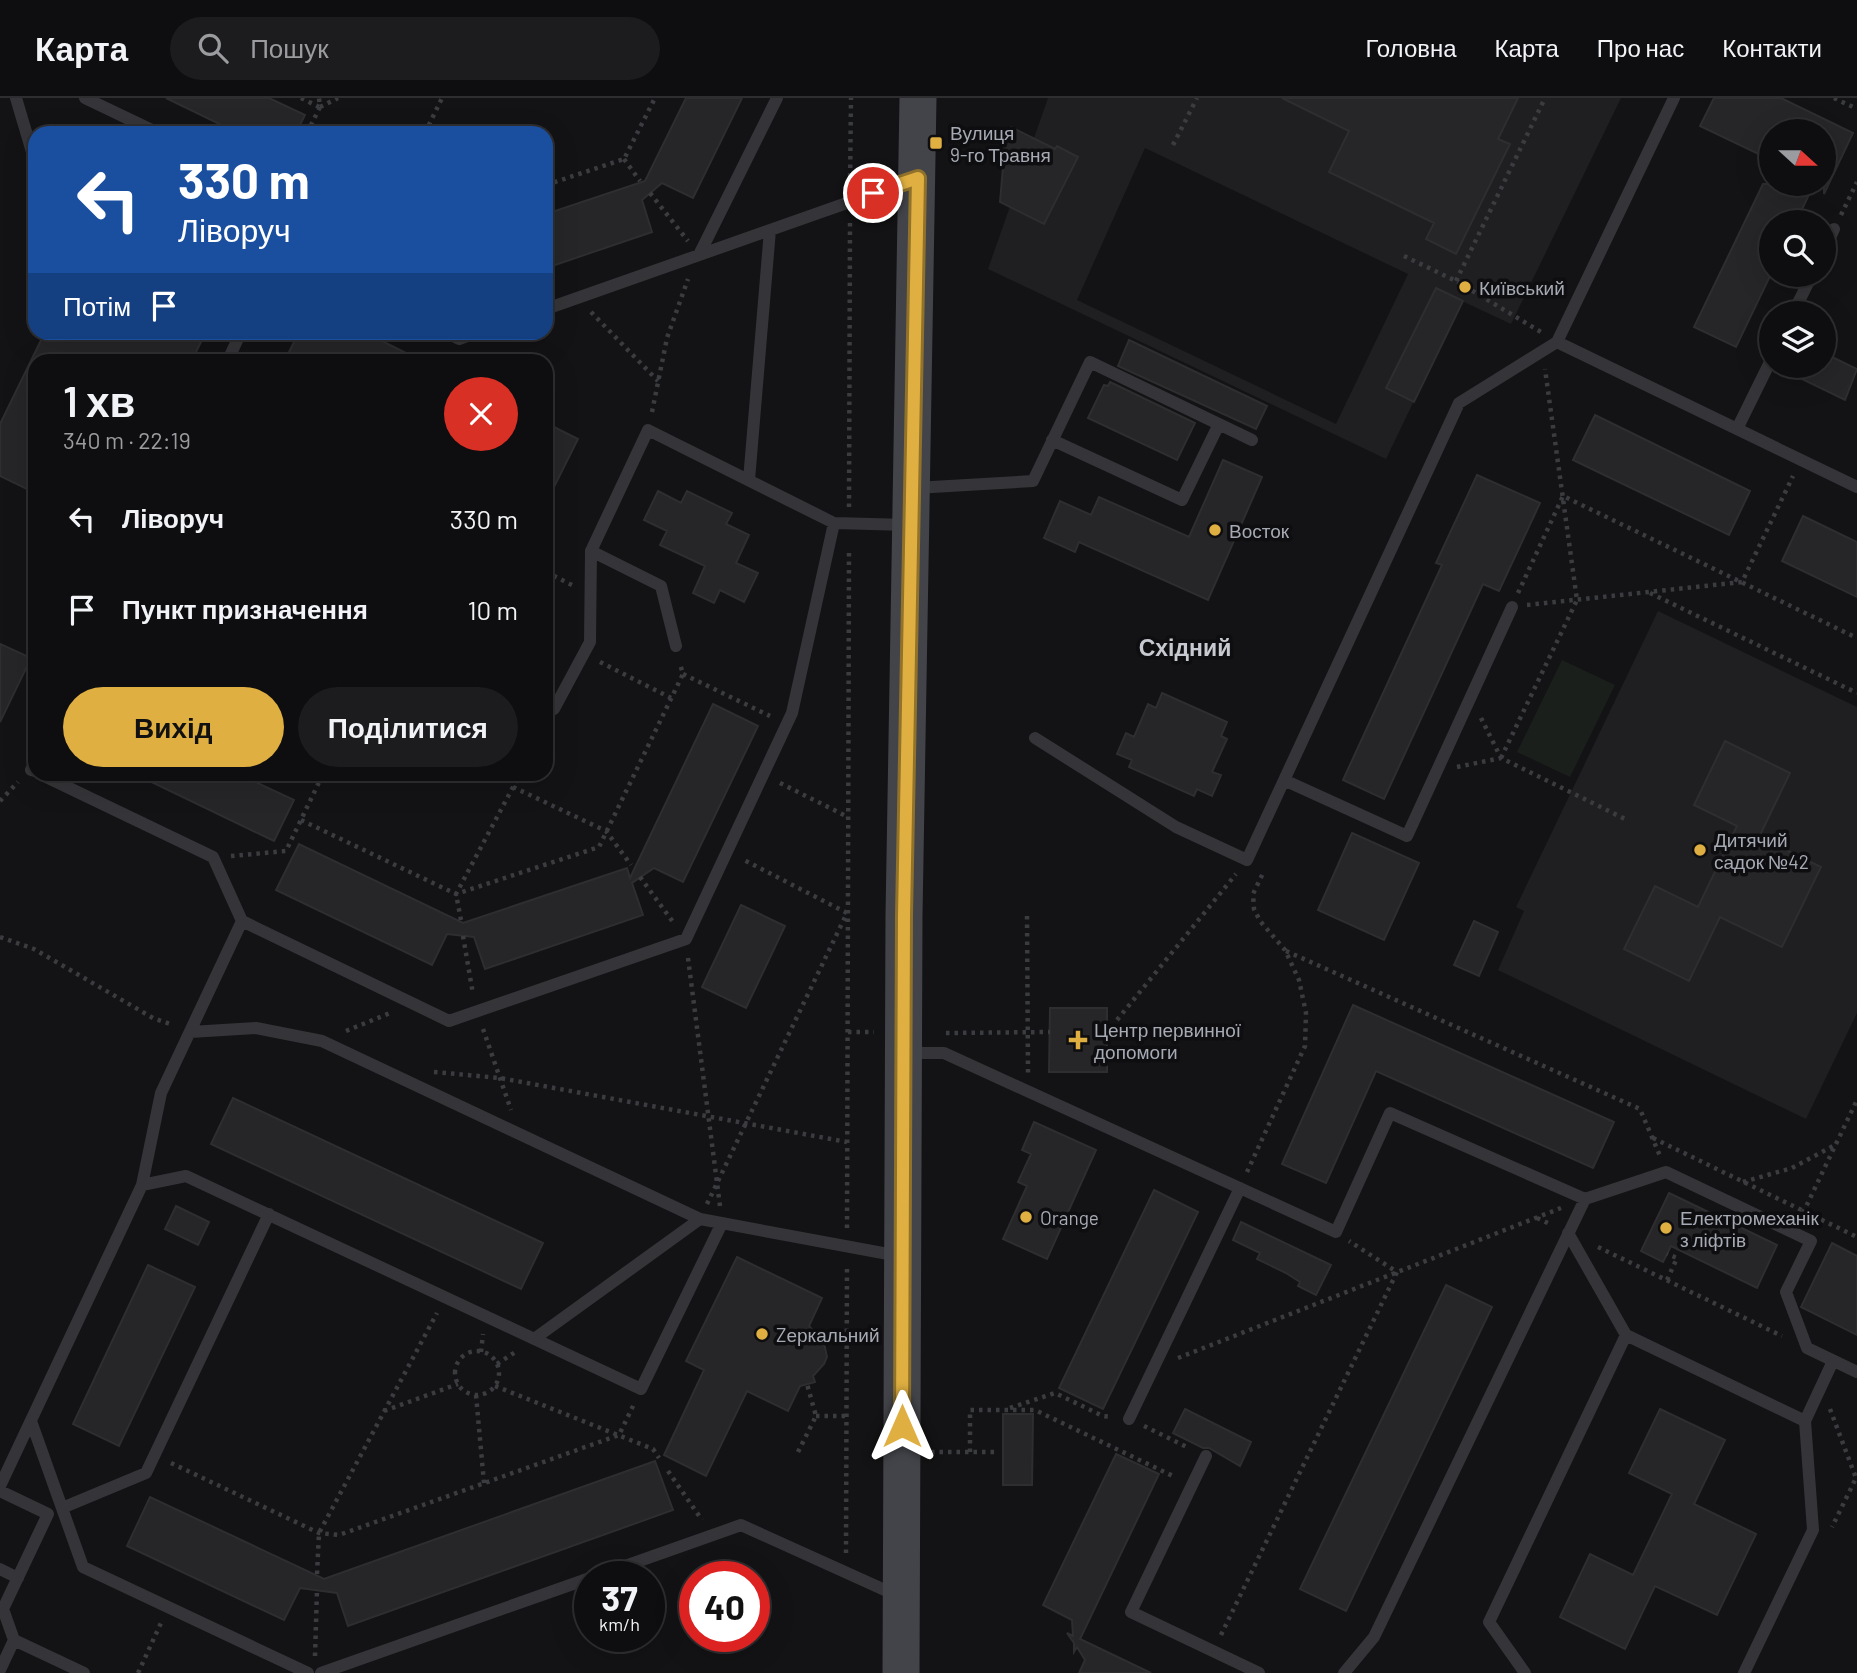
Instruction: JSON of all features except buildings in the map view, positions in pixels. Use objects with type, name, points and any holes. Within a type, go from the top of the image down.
[{"type":"street","points":[[901,1673],[903,1053],[918,98]]},
{"type":"lane","points":[[16,98],[28,138]]},
{"type":"lane","points":[[85,98],[143,126]]},
{"type":"lane","points":[[699,255],[777,98]]},
{"type":"lane","points":[[1035,738],[1176,827],[1247,860],[1459,403],[1557,342],[1674,98]]},
{"type":"lane","points":[[553,307],[918,178]]},
{"type":"lane","points":[[749,480],[770,230]]},
{"type":"lane","points":[[1557,342],[1857,487]]},
{"type":"lane","points":[[911,488],[1033,481],[1090,362],[1252,440]]},
{"type":"lane","points":[[1737,429],[1762,378]]},
{"type":"lane","points":[[1052,440],[1182,500],[1219,424]]},
{"type":"lane","points":[[553,708],[590,642],[591,551],[648,430],[834,523],[911,525]]},
{"type":"lane","points":[[59,781],[213,857],[242,920],[449,1021],[477,1012],[686,939],[792,713],[834,523]]},
{"type":"lane","points":[[591,551],[661,586],[676,646]]},
{"type":"lane","points":[[1284,780],[1407,836],[1512,607]]},
{"type":"lane","points":[[0,1670],[14,1640],[3,1609],[48,1514],[0,1488],[142,1185],[161,1093],[242,920]]},
{"type":"lane","points":[[190,1032],[256,1028],[321,1041],[701,1219],[903,1257]]},
{"type":"lane","points":[[903,1053],[944,1053],[1336,1232],[1390,1113],[1585,1199],[1666,1172],[1811,1241],[1786,1292],[1807,1348],[1857,1372]]},
{"type":"lane","points":[[142,1185],[186,1176],[641,1389],[722,1223]]},
{"type":"lane","points":[[1129,1419],[1240,1188]]},
{"type":"lane","points":[[1344,1673],[1374,1637],[1585,1199]]},
{"type":"lane","points":[[62,1508],[146,1473],[269,1214]]},
{"type":"lane","points":[[534,1339],[701,1219]]},
{"type":"lane","points":[[1568,1233],[1626,1335],[1805,1421]]},
{"type":"lane","points":[[1525,1673],[1489,1622],[1626,1335]]},
{"type":"lane","points":[[1744,1673],[1813,1530],[1805,1421],[1833,1361]]},
{"type":"lane","points":[[31,1421],[83,1567],[308,1673]]},
{"type":"lane","points":[[1206,1456],[1131,1612],[1259,1673]]},
{"type":"lane","points":[[638,1561],[741,1525],[902,1597]]},
{"type":"lane","points":[[0,1569],[18,1578]]},
{"type":"lane","points":[[321,1673],[574,1583]]},
{"type":"lane","points":[[14,1640],[84,1673]]},
{"type":"path","points":[[301,98],[320,107]]},
{"type":"path","points":[[310,126],[320,107],[319,98]]},
{"type":"path","points":[[320,107],[338,98]]},
{"type":"path","points":[[428,126],[442,98]]},
{"type":"path","points":[[553,183],[624,159],[655,98]]},
{"type":"path","points":[[846,1572],[851,98]]},
{"type":"path","points":[[1173,145],[1197,98]]},
{"type":"path","points":[[1456,281],[1545,98]]},
{"type":"path","points":[[1833,98],[1857,109]]},
{"type":"path","points":[[624,159],[640,181]]},
{"type":"path","points":[[1836,225],[1857,182]]},
{"type":"path","points":[[648,430],[680,298],[699,255],[650,193]]},
{"type":"path","points":[[1404,256],[1456,281],[1557,342]]},
{"type":"path","points":[[577,298],[659,382]]},
{"type":"path","points":[[1501,758],[1577,600],[1545,367]]},
{"type":"path","points":[[1742,582],[1801,460]]},
{"type":"path","points":[[1563,496],[1857,638]]},
{"type":"path","points":[[1512,607],[1563,496]]},
{"type":"path","points":[[553,576],[590,594]]},
{"type":"path","points":[[1512,607],[1742,582]]},
{"type":"path","points":[[1649,592],[1857,693]]},
{"type":"path","points":[[583,653],[671,698]]},
{"type":"path","points":[[301,820],[456,894],[598,847],[683,674],[787,724]]},
{"type":"path","points":[[1471,697],[1501,758],[1627,820]]},
{"type":"path","points":[[1437,771],[1501,758]]},
{"type":"path","points":[[0,800],[28,775]]},
{"type":"path","points":[[763,775],[848,817]]},
{"type":"path","points":[[213,857],[286,851],[320,781]]},
{"type":"path","points":[[461,920],[456,894],[516,781]]},
{"type":"path","points":[[513,787],[606,831],[631,865]]},
{"type":"path","points":[[727,852],[847,913]]},
{"type":"path","points":[[1117,1020],[1247,860]]},
{"type":"path","points":[[640,877],[686,939],[722,1223]]},
{"type":"path","points":[[701,1219],[847,913]]},
{"type":"path","points":[[1027,916],[1028,1092]]},
{"type":"path","points":[[463,936],[477,1012],[520,1134]]},
{"type":"path","points":[[0,937],[34,949],[153,1018],[190,1032]]},
{"type":"path","points":[[1240,1188],[1305,1046],[1306,1013],[1299,980],[1285,950],[1640,1109],[1666,1172]]},
{"type":"path","points":[[321,1041],[413,1004]]},
{"type":"path","points":[[500,1079],[847,1142]]},
{"type":"path","points":[[1793,1233],[1857,1100]]},
{"type":"path","points":[[1652,1138],[1857,1237]]},
{"type":"path","points":[[1700,1188],[1744,1182],[1792,1168],[1836,1144]]},
{"type":"path","points":[[1154,1367],[1585,1199]]},
{"type":"path","points":[[1336,1232],[1397,1272]]},
{"type":"path","points":[[1568,1233],[1807,1348]]},
{"type":"path","points":[[1667,1254],[1677,1258],[1667,1280]]},
{"type":"path","points":[[1213,1651],[1397,1272]]},
{"type":"path","points":[[317,1574],[319,1534],[445,1297]]},
{"type":"path","points":[[481,1352],[493,1358],[497,1364],[498,1379],[495,1386],[483,1394],[469,1394],[458,1384],[456,1371],[461,1358],[481,1352]]},
{"type":"path","points":[[384,1411],[458,1384]]},
{"type":"path","points":[[798,1452],[816,1416],[807,1384]]},
{"type":"path","points":[[495,1386],[653,1449],[659,1458]]},
{"type":"path","points":[[155,1455],[319,1534],[339,1535],[619,1435],[641,1389]]},
{"type":"path","points":[[1004,1410],[1055,1393],[1103,1416]]},
{"type":"path","points":[[476,1395],[484,1483]]},
{"type":"path","points":[[970,1451],[970,1410],[1035,1410],[1192,1485]]},
{"type":"path","points":[[816,1416],[846,1416]]},
{"type":"path","points":[[1129,1419],[1206,1456]]},
{"type":"path","points":[[902,1452],[997,1452]]},
{"type":"path","points":[[668,1471],[712,1535]]},
{"type":"path","points":[[314,1659],[317,1590]]},
{"type":"path","points":[[138,1673],[169,1607]]},
{"type":"shaded area","name":"Київський","points":[[1048,98],[1621,98],[1511,324],[1462,301],[1386,459],[988,269]],"holes":[[[1145,148],[1408,274],[1336,424],[1077,300]]]},
{"type":"shaded area","name":"Дитячий садок №42","points":[[1658,611],[1857,707],[1857,1013],[1806,1119],[1498,970],[1524,911],[1516,907]]},
{"type":"shaded area","points":[[1562,660],[1615,685],[1570,777],[1517,752]]},
{"type":"place","name":"Вулиця 9-го Травня","points":[[936,143]]},
{"type":"place","name":"Київський","points":[[1465,287]]},
{"type":"place","name":"Восток","points":[[1215,530]]},
{"type":"place","name":"Дитячий садок №42","points":[[1700,850]]},
{"type":"place","name":"Центр первинної допомоги","points":[[1078,1040]]},
{"type":"place","name":"Orange","points":[[1026,1217]]},
{"type":"place","name":"Електромеханік з ліфтів","points":[[1666,1228]]},
{"type":"place","name":"Zеркальний","points":[[762,1334]]},
{"type":"district","name":"Східний","points":[[1185,647]]},
{"type":"route","points":[[873,193],[918,178],[904,916],[902,1426]]}]
